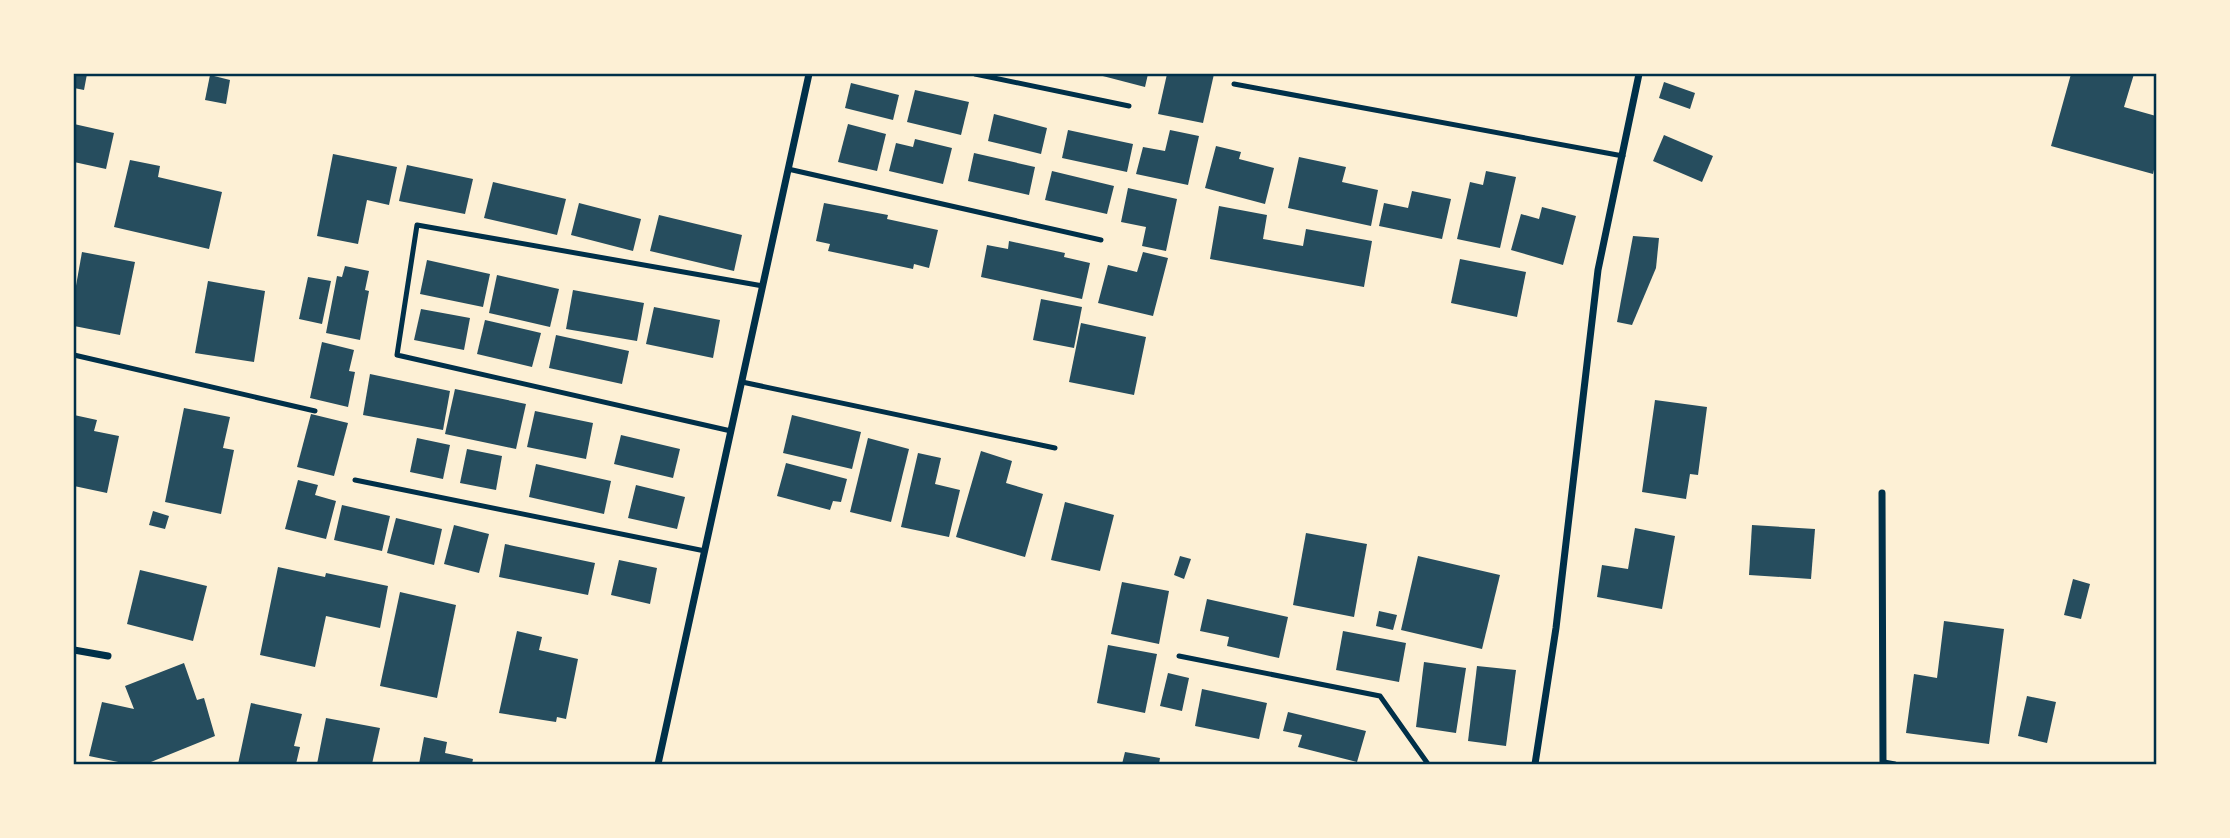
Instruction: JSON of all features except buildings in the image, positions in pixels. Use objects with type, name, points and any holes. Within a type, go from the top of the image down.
[{"type":"street","points":[[658,765],[809,74]]},
{"type":"street","points":[[1535,765],[1556,628],[1598,270],[1639,74]]},
{"type":"street","points":[[1882,493],[1883,763]]},
{"type":"street","points":[[74,650],[108,656]]},
{"type":"lane","points":[[975,74],[1129,106]]},
{"type":"lane","points":[[1234,84],[1623,156]]},
{"type":"lane","points":[[788,169],[1101,240]]},
{"type":"lane","points":[[731,431],[397,355],[417,225],[763,286]]},
{"type":"lane","points":[[74,355],[315,411]]},
{"type":"lane","points":[[742,382],[1055,448]]},
{"type":"lane","points":[[355,480],[705,551]]},
{"type":"lane","points":[[1179,656],[1380,696],[1429,765]]},
{"type":"lane","points":[[1883,763],[1895,765]]}]
